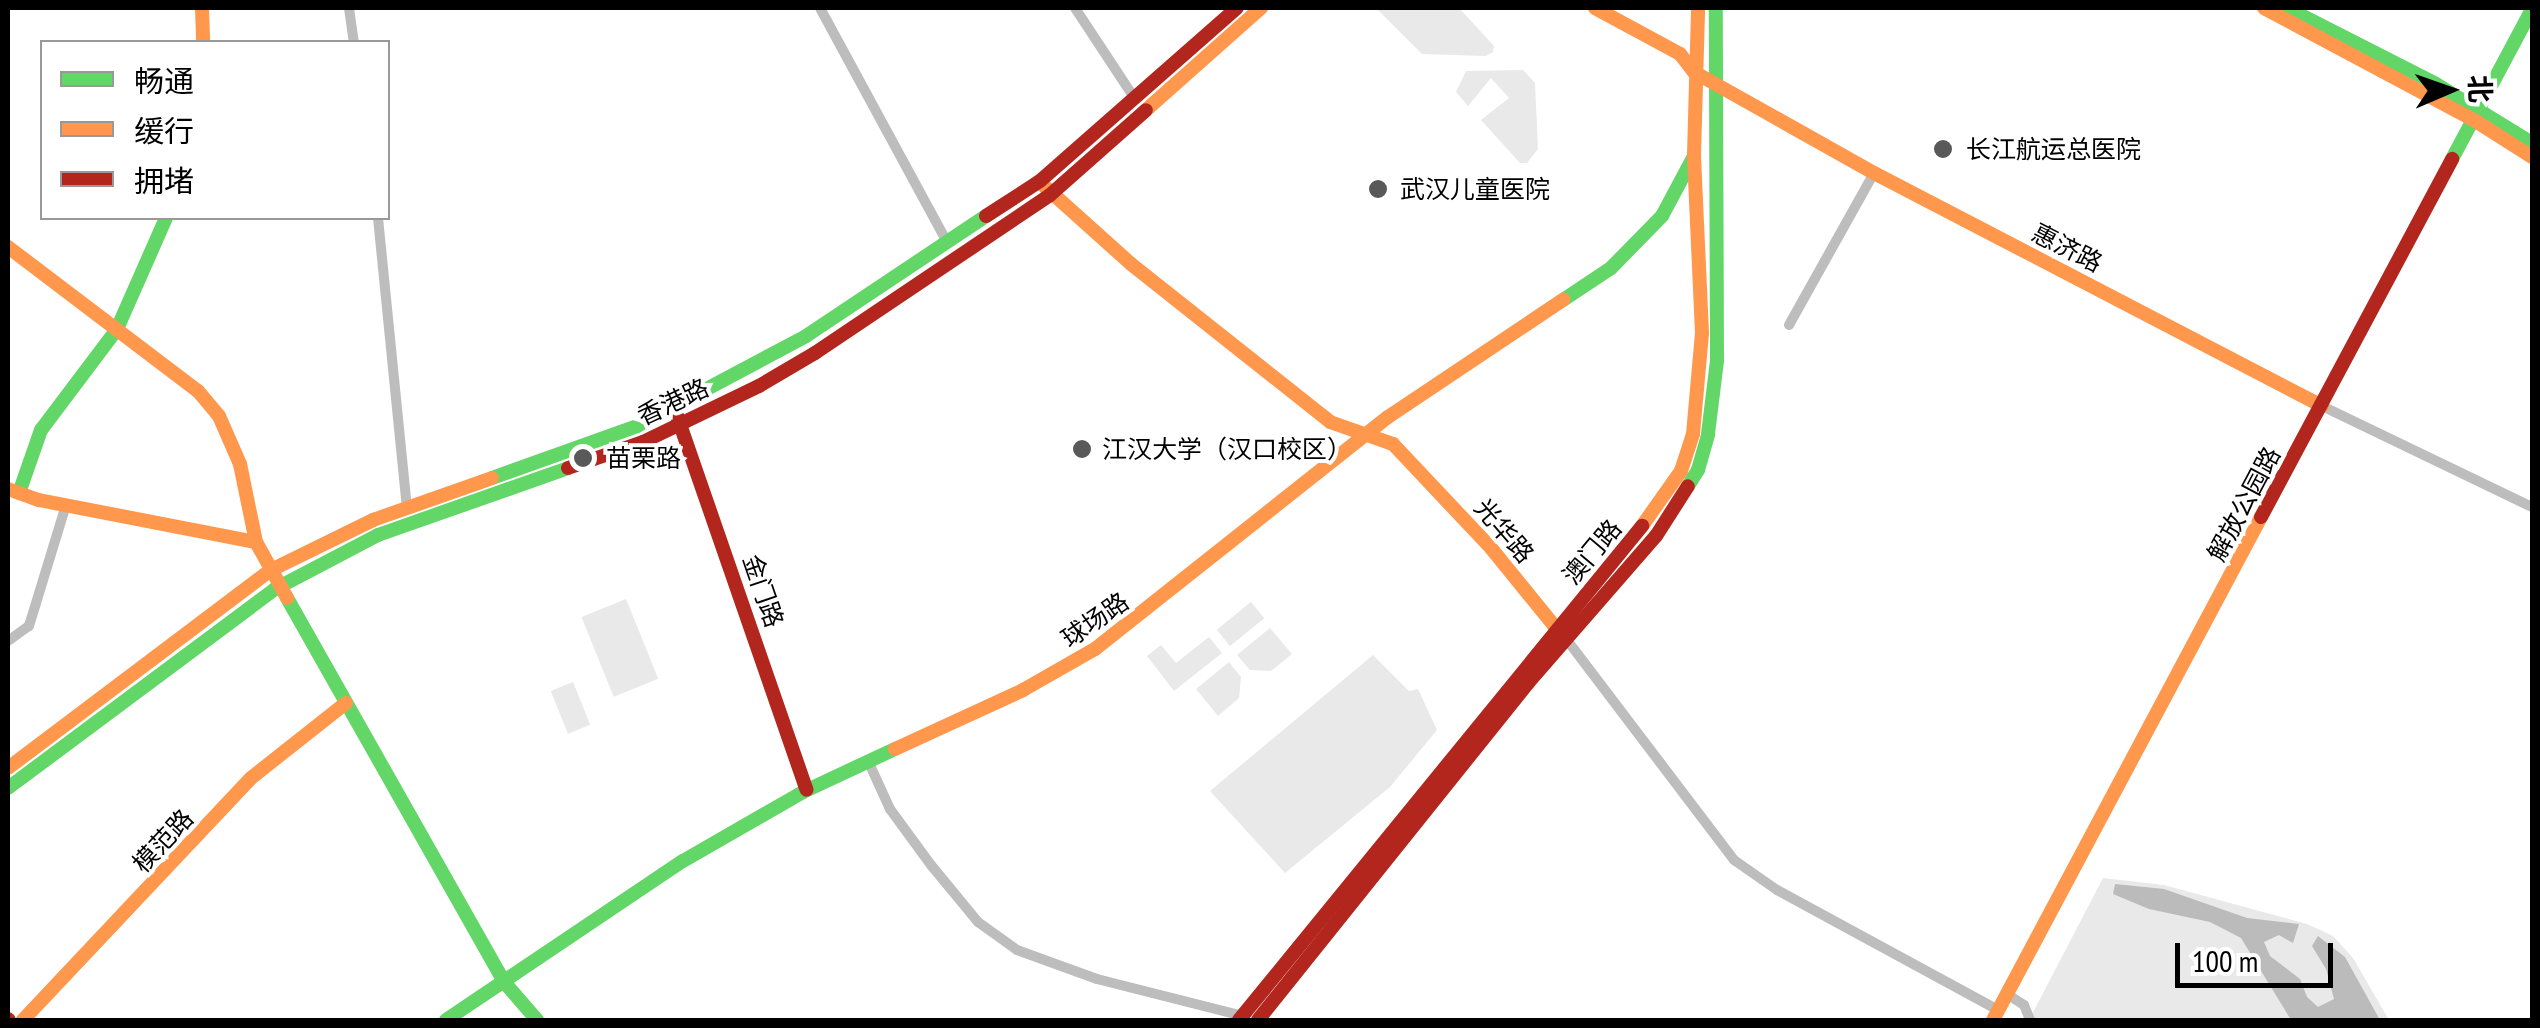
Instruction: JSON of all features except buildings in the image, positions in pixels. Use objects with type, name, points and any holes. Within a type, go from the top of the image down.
[{"type":"main road","points":[[202,8],[203,40]]},
{"type":"main road","name":"香港路","points":[[8,768],[271,570],[407,507],[638,426],[806,336],[1040,181],[1237,8]]},
{"type":"main road","name":"香港路","points":[[8,788],[280,586],[378,535],[643,442],[815,353],[1050,195],[1261,8]]},
{"type":"main road","name":"惠济路","points":[[1595,8],[1680,54],[1694,72],[1874,173],[2322,406]]},
{"type":"main road","name":"澳门路","points":[[1246,1019],[1562,634],[1681,471],[1692,434],[1702,333],[1694,155],[1698,8]]},
{"type":"main road","name":"澳门路","points":[[1562,634],[1680,502],[1698,470],[1708,434],[1717,361],[1713,81],[1716,8]]},
{"type":"main road","points":[[2264,8],[2532,143]]},
{"type":"main road","points":[[2286,8],[2476,114],[2532,157]]},
{"type":"main road","name":"解放公园路","points":[[1996,1015],[2532,9]]},
{"type":"main road","name":"球场路","points":[[446,1020],[683,861],[808,790],[1023,690],[1096,650],[1362,436],[1481,351],[1611,268],[1662,216],[1694,155]]},
{"type":"main road","name":"光华路","points":[[1040,181],[1050,195],[1330,422],[1394,444],[1491,548],[1562,634]]},
{"type":"main road","points":[[165,220],[117,329],[41,430],[13,491],[256,542]]},
{"type":"main road","points":[[8,247],[198,391],[218,416],[240,464],[256,542],[504,983],[537,1020]]},
{"type":"main road","name":"金门路","points":[[674,407],[808,790]]},
{"type":"main road","name":"模范路","points":[[24,1020],[251,778],[346,702]]},
{"type":"street","points":[[349,8],[354,40]]},
{"type":"street","points":[[820,8],[947,242]]},
{"type":"street","points":[[1075,8],[1135,98]]},
{"type":"street","points":[[1789,325],[1874,173]]},
{"type":"street","points":[[378,220],[407,507]]},
{"type":"street","name":"惠济路","points":[[2322,406],[2532,507]]},
{"type":"street","points":[[8,642],[29,626],[66,505]]},
{"type":"street","name":"光华路","points":[[1562,634],[1734,860],[1778,890],[1996,1015]]},
{"type":"street","points":[[869,763],[890,808],[931,865],[978,922],[1017,950],[1097,979],[1246,1019]]},
{"type":"street","points":[[2006,994],[2024,1005],[2030,1020]]},
{"type":"shaded area","points":[[1376,8],[1459,8],[1494,46],[1493,52],[1486,56],[1422,54]]},
{"type":"shaded area","points":[[1523,70],[1535,83],[1538,149],[1527,163],[1520,163],[1481,120],[1509,98],[1491,78],[1468,106],[1456,92],[1466,71]]},
{"type":"shaded area","points":[[626,599],[658,679],[614,697],[581,617]]},
{"type":"shaded area","points":[[1251,602],[1264,618],[1230,646],[1217,630]]},
{"type":"shaded area","points":[[1270,628],[1292,654],[1271,671],[1250,670],[1237,655]]},
{"type":"shaded area","points":[[1209,637],[1222,653],[1174,691],[1147,656],[1161,645],[1176,663]]},
{"type":"shaded area","points":[[1373,655],[1409,691],[1418,689],[1437,730],[1390,787],[1285,873],[1210,791]]},
{"type":"shaded area","points":[[1229,662],[1241,677],[1239,698],[1218,716],[1196,689]]},
{"type":"shaded area","points":[[573,682],[590,725],[568,734],[551,691]]},
{"type":"shaded area","points":[[2103,878],[2164,885],[2307,924],[2333,936],[2353,958],[2389,1020],[2029,1020]]},
{"type":"shaded area","points":[[2115,884],[2164,889],[2247,918],[2299,924],[2293,943],[2279,935],[2264,942],[2270,956],[2300,979],[2307,997],[2318,1007],[2334,999],[2326,969],[2312,946],[2318,936],[2345,957],[2380,1020],[2291,1020],[2241,938],[2210,922],[2149,909],[2113,894]]},
{"type":"traffic: fast","points":[[1688,486],[1698,470],[1708,434],[1717,361],[1716,8]]},
{"type":"traffic: fast","points":[[2287,8],[2436,84],[2532,143]]},
{"type":"traffic: fast","points":[[2452,159],[2532,9]]},
{"type":"traffic: fast","points":[[1563,300],[1611,268],[1662,216],[1694,156]]},
{"type":"traffic: fast","points":[[492,478],[637,426],[806,336],[986,216]]},
{"type":"traffic: fast","points":[[19,493],[41,430],[117,329],[165,220]]},
{"type":"traffic: fast","points":[[8,788],[275,589],[378,535],[568,468]]},
{"type":"traffic: fast","points":[[287,598],[505,983],[537,1020]]},
{"type":"traffic: fast","points":[[446,1020],[683,861],[803,792],[895,749]]},
{"type":"traffic: slow","points":[[202,8],[203,40]]},
{"type":"traffic: slow","points":[[1146,110],[1261,8]]},
{"type":"traffic: slow","points":[[1595,8],[1680,54],[1694,72],[1874,173],[2322,406]]},
{"type":"traffic: slow","points":[[1642,526],[1681,471],[1693,434],[1702,333],[1694,155],[1698,8]]},
{"type":"traffic: slow","points":[[2264,8],[2474,120],[2532,157]]},
{"type":"traffic: slow","points":[[1043,185],[1131,264],[1330,422],[1393,444],[1491,548],[1561,634]]},
{"type":"traffic: slow","points":[[8,247],[198,391],[219,416],[240,464],[256,542],[287,598]]},
{"type":"traffic: slow","points":[[895,749],[1023,690],[1095,649],[1388,417],[1563,300]]},
{"type":"traffic: slow","points":[[8,768],[271,570],[373,520],[492,478]]},
{"type":"traffic: slow","points":[[8,489],[39,500],[256,542]]},
{"type":"traffic: slow","points":[[1993,1020],[2261,517]]},
{"type":"traffic: slow","points":[[23,1020],[251,778],[346,703]]},
{"type":"traffic: jam","points":[[986,216],[1040,181],[1237,8]]},
{"type":"traffic: jam","points":[[568,468],[643,442],[759,386],[815,353],[1050,195],[1146,110]]},
{"type":"traffic: jam","points":[[2261,517],[2452,159]]},
{"type":"traffic: jam","points":[[674,407],[807,790]]},
{"type":"traffic: jam","points":[[1258,1020],[1528,683],[1656,536],[1688,486]]},
{"type":"traffic: jam","points":[[1239,1020],[1642,526]]},
{"type":"place","name":"长江航运总医院","points":[[1943,149]]},
{"type":"place","name":"武汉儿童医院","points":[[1378,189]]},
{"type":"place","name":"江汉大学（汉口校区）","points":[[1082,449]]},
{"type":"place","name":"苗栗路","points":[[583,458]]}]
